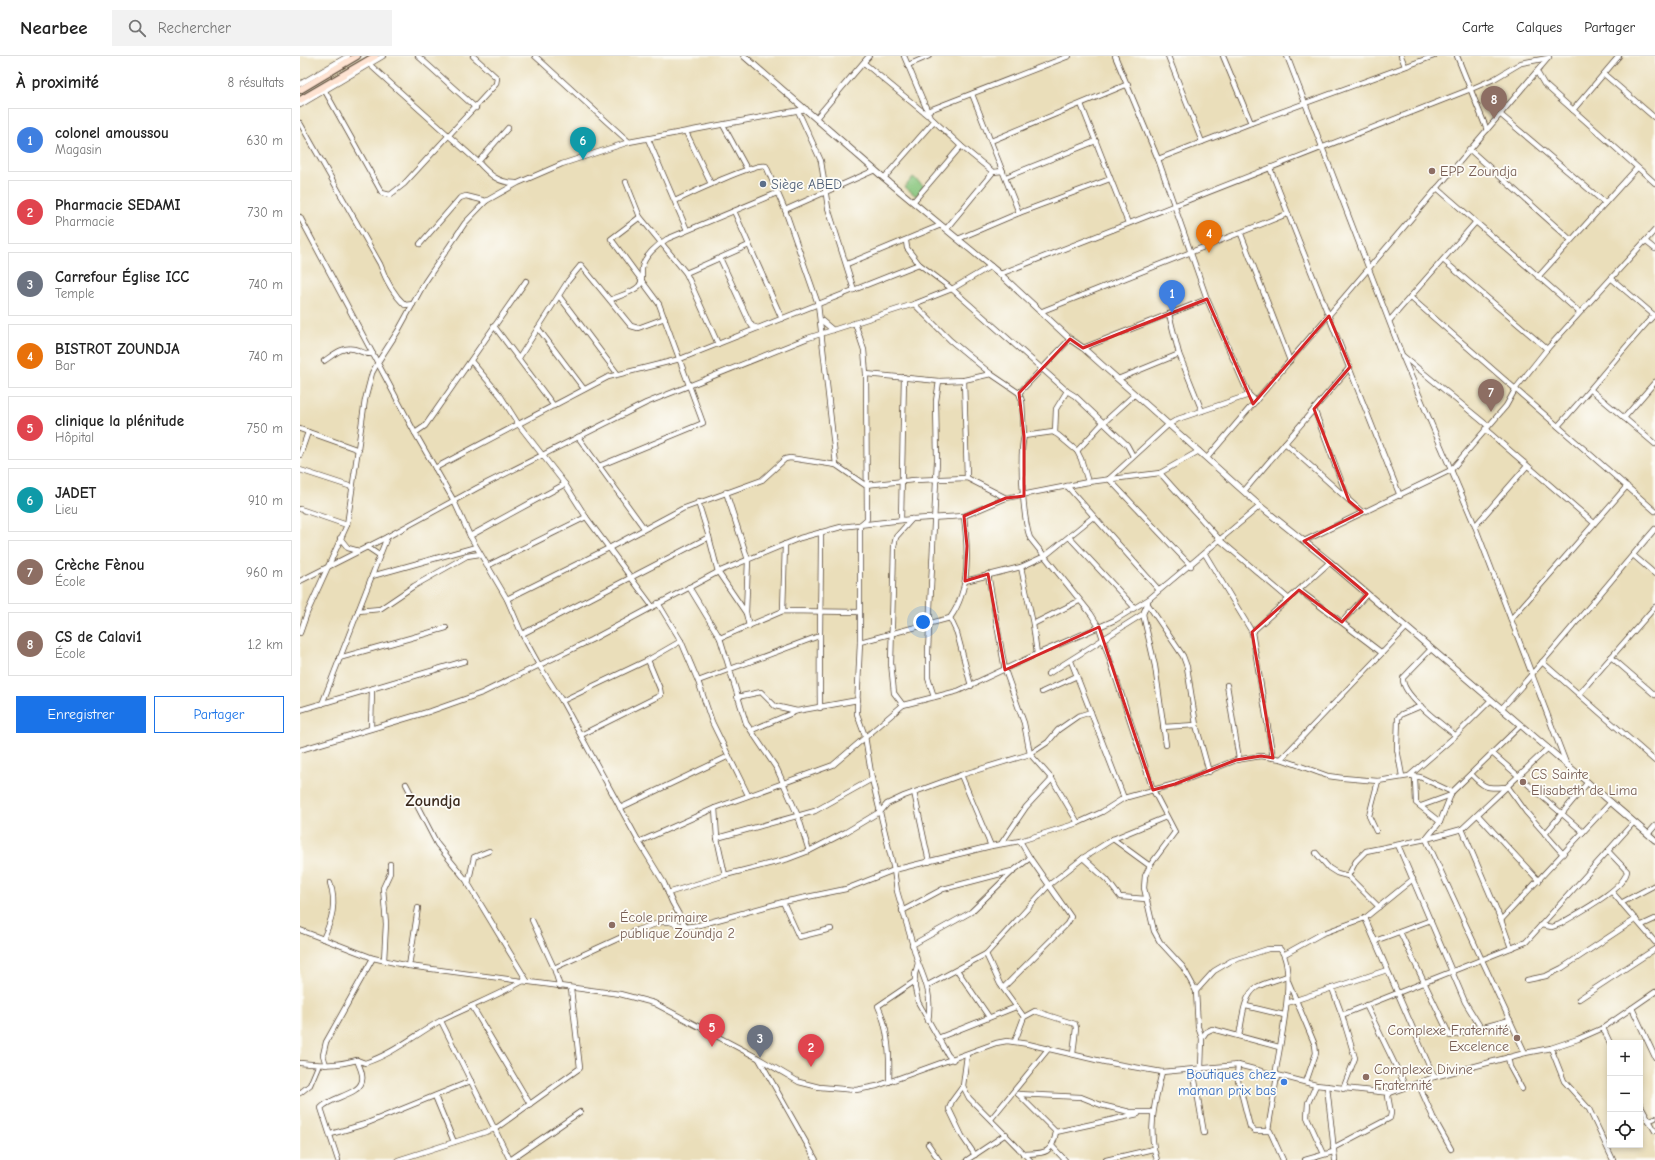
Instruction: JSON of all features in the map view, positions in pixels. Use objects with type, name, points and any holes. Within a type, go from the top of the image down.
[{"type":"main road","points":[[300,90],[357,56]]},
{"type":"main road","points":[[300,100],[375,56]]},
{"type":"street","points":[[300,84],[348,56]]},
{"type":"street","points":[[300,105],[383,56]]},
{"type":"street","points":[[418,56],[476,108]]},
{"type":"street","points":[[324,91],[371,175],[382,193],[386,195],[394,193],[476,108],[496,84],[496,78],[473,56]]},
{"type":"street","points":[[535,56],[629,142]]},
{"type":"street","points":[[744,56],[884,178],[991,266],[1070,339],[1083,348],[1260,506],[1330,562],[1655,840]]},
{"type":"street","points":[[816,118],[869,56]]},
{"type":"street","points":[[904,56],[930,117]]},
{"type":"street","points":[[908,65],[928,56]]},
{"type":"street","points":[[1115,56],[1128,84],[1158,159],[1207,299],[1249,395],[1256,401]]},
{"type":"street","points":[[1168,56],[1202,142]]},
{"type":"street","points":[[1223,56],[1251,123]]},
{"type":"street","points":[[1287,56],[1321,147],[1390,320],[1402,355],[1475,526],[1566,763]]},
{"type":"street","points":[[1401,56],[1405,66]]},
{"type":"street","points":[[1158,159],[1251,123],[1434,56]]},
{"type":"street","points":[[1457,56],[1487,130]]},
{"type":"street","points":[[1573,110],[1619,56]]},
{"type":"street","points":[[927,111],[1066,57]]},
{"type":"street","points":[[1000,274],[1471,89],[1494,79],[1521,63],[1549,57]]},
{"type":"street","points":[[1206,458],[1329,316],[1469,149],[1501,115],[1549,57]]},
{"type":"street","points":[[864,62],[993,172]]},
{"type":"street","points":[[369,64],[478,162],[489,174],[499,181],[518,183]]},
{"type":"street","points":[[1537,72],[1544,84],[1655,183]]},
{"type":"street","points":[[1604,74],[1655,118]]},
{"type":"street","points":[[991,141],[1128,84]]},
{"type":"street","points":[[972,94],[1020,213]]},
{"type":"street","points":[[1081,104],[1128,223]]},
{"type":"street","points":[[300,633],[326,569],[347,525],[368,386],[378,362],[398,331],[425,282],[465,223],[486,201],[518,183],[562,164],[629,142],[806,109]]},
{"type":"street","points":[[798,111],[821,161],[828,208],[854,290]]},
{"type":"street","points":[[1501,115],[1605,203]]},
{"type":"street","points":[[884,178],[934,121]]},
{"type":"street","points":[[300,123],[380,264],[387,280],[401,301],[405,304],[413,304]]},
{"type":"street","points":[[723,125],[747,169]]},
{"type":"street","points":[[478,162],[508,128]]},
{"type":"street","points":[[686,132],[711,184]]},
{"type":"street","points":[[648,139],[687,230]]},
{"type":"street","points":[[1006,177],[1096,141]]},
{"type":"street","points":[[914,202],[961,146]]},
{"type":"street","points":[[1469,149],[1571,240]]},
{"type":"street","points":[[675,201],[747,169],[764,164],[785,210],[818,304],[821,320],[826,395],[836,464]]},
{"type":"street","points":[[1270,168],[1400,496]]},
{"type":"street","points":[[1538,277],[1637,168]]},
{"type":"street","points":[[785,210],[875,170]]},
{"type":"street","points":[[946,229],[993,172],[1003,171]]},
{"type":"street","points":[[958,239],[1020,213],[1110,179]]},
{"type":"street","points":[[626,182],[640,217],[686,273],[718,344]]},
{"type":"street","points":[[1437,188],[1475,223],[1579,312]]},
{"type":"street","points":[[610,300],[635,289],[642,281],[642,268],[645,261],[661,243],[687,230],[777,193]]},
{"type":"street","points":[[420,244],[460,198],[466,196],[486,201]]},
{"type":"street","points":[[734,211],[782,319]]},
{"type":"street","points":[[1040,312],[1240,234],[1287,214]]},
{"type":"street","points":[[599,466],[703,423],[659,304],[611,239],[640,217]]},
{"type":"street","points":[[300,219],[434,468],[454,501],[470,536],[507,599],[522,634],[539,665],[562,701],[639,842],[664,883],[686,927]]},
{"type":"street","points":[[1390,320],[1475,223]]},
{"type":"street","points":[[846,264],[906,241],[941,225]]},
{"type":"street","points":[[1304,541],[1362,512],[1400,496],[1451,470],[1506,406],[1516,388],[1547,349],[1655,230]]},
{"type":"street","points":[[1240,234],[1290,361]]},
{"type":"street","points":[[906,241],[907,248],[919,264],[952,289],[1066,391],[1075,396],[1127,446],[1133,456]]},
{"type":"street","points":[[1645,241],[1655,249]]},
{"type":"street","points":[[686,273],[749,245]]},
{"type":"street","points":[[720,258],[748,322],[752,326],[758,328]]},
{"type":"street","points":[[1443,260],[1547,349]]},
{"type":"street","points":[[434,468],[617,373],[680,359],[919,264]]},
{"type":"street","points":[[519,358],[575,271],[581,265],[632,326],[638,328],[665,318]]},
{"type":"street","points":[[300,581],[326,569],[542,455],[646,403],[769,352],[914,304],[952,289],[991,266]]},
{"type":"street","points":[[1558,426],[1591,390],[1620,352],[1654,315],[1612,279]]},
{"type":"street","points":[[415,433],[425,426],[526,281]]},
{"type":"street","points":[[559,296],[617,373]]},
{"type":"street","points":[[1410,297],[1655,511]]},
{"type":"street","points":[[1083,348],[1207,299]]},
{"type":"street","points":[[914,304],[950,340],[991,374],[1018,393],[1022,401],[1024,436],[1022,469],[1026,527],[1030,538],[1079,601],[1091,614],[1099,627],[1152,790],[1175,832],[1150,866],[1145,876],[1146,899],[1156,935],[1183,968],[1196,991],[1198,1027],[1202,1038],[1201,1069]]},
{"type":"street","points":[[1169,314],[1179,354],[1202,411]]},
{"type":"street","points":[[821,320],[833,330]]},
{"type":"street","points":[[855,323],[864,350],[866,374],[865,485],[867,519],[860,525],[860,642],[857,714],[865,736],[872,778],[881,811],[902,911],[918,963],[928,985],[930,1010],[928,1021]]},
{"type":"street","points":[[494,326],[554,406]]},
{"type":"street","points":[[538,328],[584,389]]},
{"type":"street","points":[[1018,393],[1070,339]]},
{"type":"street","points":[[324,361],[346,348],[354,349],[365,354],[373,354]]},
{"type":"street","points":[[1118,379],[1179,354]]},
{"type":"street","points":[[1402,355],[1487,428],[1527,466],[1594,523]]},
{"type":"street","points":[[471,361],[500,395],[519,425],[565,484],[586,517],[611,547],[652,606]]},
{"type":"street","points":[[1244,491],[1350,367]]},
{"type":"street","points":[[866,374],[939,381],[964,380],[991,374]]},
{"type":"street","points":[[901,520],[904,377]]},
{"type":"street","points":[[964,380],[967,478]]},
{"type":"street","points":[[934,697],[928,678],[929,624],[935,517],[936,401],[939,381]]},
{"type":"street","points":[[1624,418],[1655,382]]},
{"type":"street","points":[[1591,390],[1655,444]]},
{"type":"street","points":[[1055,433],[1056,409],[1066,391]]},
{"type":"street","points":[[1077,452],[1104,423],[1134,395]]},
{"type":"street","points":[[1109,479],[1168,425],[1202,411],[1249,395]]},
{"type":"street","points":[[1314,409],[1349,501]]},
{"type":"street","points":[[300,429],[359,450]]},
{"type":"street","points":[[300,455],[308,432]]},
{"type":"street","points":[[1024,436],[1055,433],[1077,452],[1081,459],[1088,482]]},
{"type":"street","points":[[578,437],[644,528]]},
{"type":"street","points":[[1285,443],[1362,512]]},
{"type":"street","points":[[300,750],[431,711],[482,693],[591,640],[718,572],[785,544],[821,532],[901,520],[964,516],[1006,498],[1024,496],[1088,482],[1160,473],[1199,451]]},
{"type":"street","points":[[507,599],[611,547],[644,528],[698,502],[762,480],[785,459],[790,458],[836,464],[865,485],[967,478],[1006,498]]},
{"type":"street","points":[[1475,526],[1527,466]]},
{"type":"street","points":[[300,470],[352,487]]},
{"type":"street","points":[[1160,473],[1221,540],[1289,599]]},
{"type":"street","points":[[1109,479],[1191,566]]},
{"type":"street","points":[[470,536],[565,484]]},
{"type":"street","points":[[1067,486],[1159,590]]},
{"type":"street","points":[[1511,619],[1627,486]]},
{"type":"street","points":[[726,492],[748,560],[746,613],[749,626]]},
{"type":"street","points":[[698,502],[718,572],[746,613]]},
{"type":"street","points":[[639,842],[715,808],[833,765],[865,736],[904,705],[958,691],[971,686],[1037,654],[1115,620],[1134,607],[1148,601],[1159,590],[1191,566],[1260,506]]},
{"type":"street","points":[[300,509],[347,525]]},
{"type":"street","points":[[860,642],[950,618],[957,609],[965,581],[968,546],[964,516]]},
{"type":"street","points":[[487,566],[586,517]]},
{"type":"street","points":[[965,581],[988,574],[1021,567],[1045,556],[1093,517]]},
{"type":"street","points":[[904,705],[894,692],[891,663],[893,632],[894,546],[896,536],[912,519]]},
{"type":"street","points":[[1501,709],[1655,530]]},
{"type":"street","points":[[820,708],[819,636],[822,612],[821,532]]},
{"type":"street","points":[[322,704],[387,537]]},
{"type":"street","points":[[522,634],[633,578],[709,537]]},
{"type":"street","points":[[1069,537],[1134,607]]},
{"type":"street","points":[[340,538],[348,548],[360,551]]},
{"type":"street","points":[[783,611],[785,544]]},
{"type":"street","points":[[367,547],[379,555]]},
{"type":"street","points":[[372,576],[476,547]]},
{"type":"street","points":[[358,611],[380,609],[414,586],[467,556],[480,554]]},
{"type":"street","points":[[1205,554],[1252,632],[1273,758]]},
{"type":"street","points":[[1633,555],[1655,574]]},
{"type":"street","points":[[1252,632],[1330,562]]},
{"type":"street","points":[[1021,567],[1033,624],[1037,654]]},
{"type":"street","points":[[988,574],[1005,670],[1024,722],[1030,754],[1052,779],[1078,823]]},
{"type":"street","points":[[689,587],[720,638],[746,723],[777,769],[798,816],[809,851]]},
{"type":"street","points":[[1299,590],[1382,653]]},
{"type":"street","points":[[1342,622],[1367,594]]},
{"type":"street","points":[[1033,624],[1079,601]]},
{"type":"street","points":[[1148,601],[1143,614],[1155,666],[1166,745]]},
{"type":"street","points":[[1148,601],[1183,656],[1187,667],[1196,725],[1209,772]]},
{"type":"street","points":[[658,603],[681,641],[698,681],[712,722],[748,795]]},
{"type":"street","points":[[1579,694],[1610,656],[1655,607]]},
{"type":"street","points":[[720,638],[783,611],[859,612]]},
{"type":"street","points":[[1048,674],[1143,614]]},
{"type":"street","points":[[950,618],[957,633],[971,686]]},
{"type":"street","points":[[339,658],[446,628]]},
{"type":"street","points":[[1281,759],[1406,628]]},
{"type":"street","points":[[698,681],[819,636]]},
{"type":"street","points":[[562,701],[648,660],[681,641]]},
{"type":"street","points":[[1431,649],[1403,678],[1405,687],[1437,722],[1455,735]]},
{"type":"street","points":[[1610,656],[1655,695]]},
{"type":"street","points":[[581,735],[661,695],[648,660]]},
{"type":"street","points":[[300,710],[372,690],[465,661]]},
{"type":"street","points":[[1070,661],[1124,798]]},
{"type":"street","points":[[1542,662],[1655,761]]},
{"type":"street","points":[[1042,692],[1077,676]]},
{"type":"street","points":[[1227,685],[1239,759]]},
{"type":"street","points":[[371,728],[372,690]]},
{"type":"street","points":[[737,697],[761,692],[775,706],[797,711]]},
{"type":"street","points":[[752,730],[797,711],[858,700]]},
{"type":"street","points":[[1409,776],[1491,700]]},
{"type":"street","points":[[1402,776],[1397,749],[1398,718],[1402,714],[1421,706]]},
{"type":"street","points":[[668,893],[725,874],[788,859],[809,851],[846,832],[881,811],[887,804],[914,792],[961,775],[1030,754],[1048,742],[1058,730],[1078,716],[1091,712]]},
{"type":"street","points":[[1163,727],[1196,725]]},
{"type":"street","points":[[1421,806],[1451,794],[1520,726]]},
{"type":"street","points":[[1348,876],[1363,853],[1426,840],[1462,829],[1548,748]]},
{"type":"street","points":[[1492,753],[1583,832]]},
{"type":"street","points":[[620,808],[730,756]]},
{"type":"street","points":[[554,968],[637,930],[662,922],[670,922],[686,927],[699,926],[783,902],[846,889],[894,870],[991,846],[1020,842],[1078,823],[1102,812],[1124,798],[1175,784],[1239,759],[1261,756],[1281,759],[1328,776],[1378,780],[1409,776],[1415,777],[1451,794]]},
{"type":"street","points":[[1471,774],[1482,786],[1492,788],[1508,787]]},
{"type":"street","points":[[961,775],[991,846]]},
{"type":"street","points":[[1415,777],[1415,801],[1440,822]]},
{"type":"street","points":[[717,838],[815,811],[872,778]]},
{"type":"street","points":[[1001,844],[1026,807],[1052,779]]},
{"type":"street","points":[[1376,831],[1369,816],[1378,780]]},
{"type":"street","points":[[1546,834],[1588,782]]},
{"type":"street","points":[[406,784],[437,844],[468,884],[525,981]]},
{"type":"street","points":[[1508,787],[1526,812],[1563,854]]},
{"type":"street","points":[[914,792],[929,862]]},
{"type":"street","points":[[1426,840],[1440,822],[1451,794]]},
{"type":"street","points":[[1501,920],[1612,802]]},
{"type":"street","points":[[715,808],[717,838],[725,874]]},
{"type":"street","points":[[1478,815],[1539,880]]},
{"type":"street","points":[[928,985],[986,954],[1049,885],[1083,858],[1113,839],[1166,817]]},
{"type":"street","points":[[1342,1015],[1526,942],[1634,822]]},
{"type":"street","points":[[1648,834],[1655,826]]},
{"type":"street","points":[[1462,829],[1501,920],[1511,948]]},
{"type":"street","points":[[1113,839],[1150,866]]},
{"type":"street","points":[[1426,840],[1526,1053]]},
{"type":"street","points":[[1003,988],[1067,924],[1071,917],[1020,842]]},
{"type":"street","points":[[1398,845],[1465,1002],[1481,1028]]},
{"type":"street","points":[[468,884],[474,857],[489,851]]},
{"type":"street","points":[[1541,925],[1552,927],[1560,924],[1612,892],[1627,875],[1627,871],[1608,851]]},
{"type":"street","points":[[1316,853],[1329,868],[1337,873],[1348,876],[1379,907]]},
{"type":"street","points":[[912,945],[971,912],[1013,871],[1030,858]]},
{"type":"street","points":[[1083,858],[1107,880],[1120,897],[1146,899]]},
{"type":"street","points":[[384,960],[386,924],[383,888],[390,873],[390,864]]},
{"type":"street","points":[[902,911],[943,889],[1013,871]]},
{"type":"street","points":[[1285,954],[1321,934],[1365,918],[1413,879]]},
{"type":"street","points":[[323,940],[330,925],[334,906],[334,895],[330,882]]},
{"type":"street","points":[[1621,903],[1655,885]]},
{"type":"street","points":[[1612,892],[1642,925],[1655,942]]},
{"type":"street","points":[[783,902],[799,937],[831,929]]},
{"type":"street","points":[[409,966],[418,908]]},
{"type":"street","points":[[1365,918],[1434,1077]]},
{"type":"street","points":[[1527,980],[1546,976],[1562,968],[1636,919]]},
{"type":"street","points":[[1642,925],[1655,919]]},
{"type":"street","points":[[532,920],[554,968],[560,987]]},
{"type":"street","points":[[1375,941],[1431,920]]},
{"type":"street","points":[[300,930],[373,958],[409,966],[525,981],[571,989],[620,994],[654,1002],[758,1058],[799,1082],[819,1087],[856,1090],[889,1082],[1001,1042],[1015,1041],[1128,1067],[1162,1072],[1238,1066],[1316,1085],[1390,1093],[1434,1077],[1508,1057],[1552,1048],[1603,1028],[1655,992]]},
{"type":"street","points":[[1400,932],[1450,1036],[1510,1020]]},
{"type":"street","points":[[1196,991],[1214,971],[1231,961],[1275,948],[1280,949],[1285,954],[1287,1003],[1279,1047],[1268,1130]]},
{"type":"street","points":[[1579,999],[1655,949]]},
{"type":"street","points":[[986,954],[1003,988],[1024,1017]]},
{"type":"street","points":[[326,1065],[323,1055],[326,1042],[373,958]]},
{"type":"street","points":[[918,963],[915,981],[918,1002],[938,1038],[953,1060]]},
{"type":"street","points":[[957,970],[989,1016]]},
{"type":"street","points":[[1287,1003],[1387,970]]},
{"type":"street","points":[[1287,978],[1315,1046],[1316,1053],[1306,1082]]},
{"type":"street","points":[[1239,1036],[1246,1006],[1251,993],[1257,987],[1287,978]]},
{"type":"street","points":[[300,1063],[318,1066],[341,1064],[357,1060],[365,1064],[384,1056],[411,1037],[441,1021],[525,981]]},
{"type":"street","points":[[889,1082],[887,1037],[883,1016],[878,1006],[915,981]]},
{"type":"street","points":[[1332,988],[1355,1058],[1343,1089]]},
{"type":"street","points":[[398,1160],[494,1129],[580,1068],[571,989]]},
{"type":"street","points":[[1366,1005],[1406,1088]]},
{"type":"street","points":[[472,1006],[530,1104]]},
{"type":"street","points":[[1246,1006],[1284,1015]]},
{"type":"street","points":[[938,1038],[989,1016],[1016,1007]]},
{"type":"street","points":[[1632,1008],[1653,1047],[1655,1057]]},
{"type":"street","points":[[1015,1041],[1024,1017],[1035,1011],[1075,1024],[1076,1028],[1073,1054]]},
{"type":"street","points":[[441,1021],[510,1160],[580,1112]]},
{"type":"street","points":[[1603,1028],[1609,1040]]},
{"type":"street","points":[[1202,1038],[1206,1032],[1212,1030],[1279,1047]]},
{"type":"street","points":[[991,1119],[1016,1093],[1048,1048]]},
{"type":"street","points":[[1552,1048],[1564,1081],[1589,1109],[1613,1160]]},
{"type":"street","points":[[967,1055],[963,1086],[952,1101],[949,1109],[962,1136],[975,1155]]},
{"type":"street","points":[[1508,1057],[1510,1067],[1522,1089]]},
{"type":"street","points":[[758,1058],[816,1160]]},
{"type":"street","points":[[338,1160],[331,1134],[321,1108],[324,1104],[360,1086],[362,1075],[357,1060]]},
{"type":"street","points":[[300,1093],[310,1085],[318,1066]]},
{"type":"street","points":[[1238,1066],[1237,1076],[1250,1127],[1256,1131],[1268,1130]]},
{"type":"street","points":[[1194,1069],[1204,1133]]},
{"type":"street","points":[[1157,1160],[1153,1149],[1153,1112],[1162,1072]]},
{"type":"street","points":[[331,1134],[365,1124],[471,1081]]},
{"type":"street","points":[[1418,1083],[1433,1117],[1451,1149]]},
{"type":"street","points":[[1316,1085],[1308,1103],[1307,1117],[1324,1154]]},
{"type":"street","points":[[963,1086],[973,1102],[1030,1160]]},
{"type":"street","points":[[1327,1086],[1335,1160]]},
{"type":"street","points":[[1016,1093],[1081,1097],[1112,1108],[1141,1113]]},
{"type":"street","points":[[1016,1093],[1056,1132]]},
{"type":"street","points":[[1305,1160],[1333,1150],[1390,1118],[1391,1114],[1388,1096],[1390,1093]]},
{"type":"street","points":[[435,1096],[454,1142]]},
{"type":"street","points":[[1643,1110],[1655,1131]]},
{"type":"street","points":[[1056,1132],[1141,1113],[1153,1112]]},
{"type":"street","points":[[1648,1121],[1655,1118]]},
{"type":"street","points":[[1268,1130],[1271,1132],[1283,1160]]},
{"type":"street","points":[[1023,1154],[1041,1154],[1052,1146],[1056,1132]]},
{"type":"street","points":[[967,1160],[1006,1134]]},
{"type":"street","points":[[928,1144],[939,1160]]},
{"type":"street","points":[[1052,1146],[1065,1160]]},
{"type":"street","points":[[1106,1160],[1153,1149]]},
{"type":"highlighted area","points":[[1207,299],[1253,404],[1329,316],[1350,367],[1314,409],[1349,501],[1362,512],[1304,541],[1367,594],[1342,622],[1299,590],[1252,632],[1273,758],[1261,756],[1236,760],[1175,784],[1153,790],[1099,627],[1005,670],[988,574],[965,581],[967,546],[964,516],[1006,498],[1024,496],[1024,436],[1019,393],[1070,339],[1083,348]]},
{"type":"green space","points":[[913,177],[924,186],[916,196],[905,187]]},
{"type":"place","name":"CS de Calavi1","points":[[1494,119]]},
{"type":"place","name":"JADET","points":[[583,160]]},
{"type":"place","name":"EPP Zoundja","points":[[1432,171]]},
{"type":"place","name":"Siège ABED","points":[[763,184]]},
{"type":"place","name":"BISTROT ZOUNDJA","points":[[1209,253]]},
{"type":"place","name":"colonel amoussou","points":[[1172,313]]},
{"type":"place","name":"Crèche Fènou","points":[[1491,412]]},
{"type":"place","name":"CS Sainte Elisabeth de Lima","points":[[1523,782]]},
{"type":"place","name":"École primaire publique Zoundja 2","points":[[612,925]]},
{"type":"place","name":"Complexe Fraternité Excelence","points":[[1517,1038]]},
{"type":"place","name":"clinique la plénitude","points":[[712,1047]]},
{"type":"place","name":"Carrefour Église ICC","points":[[760,1058]]},
{"type":"place","name":"Pharmacie SEDAMI","points":[[811,1067]]},
{"type":"place","name":"Complexe Divine Fraternité","points":[[1366,1077]]},
{"type":"place","name":"Boutiques chez maman prix bas","points":[[1284,1082]]},
{"type":"district","name":"Zoundja","points":[[433,800]]}]
